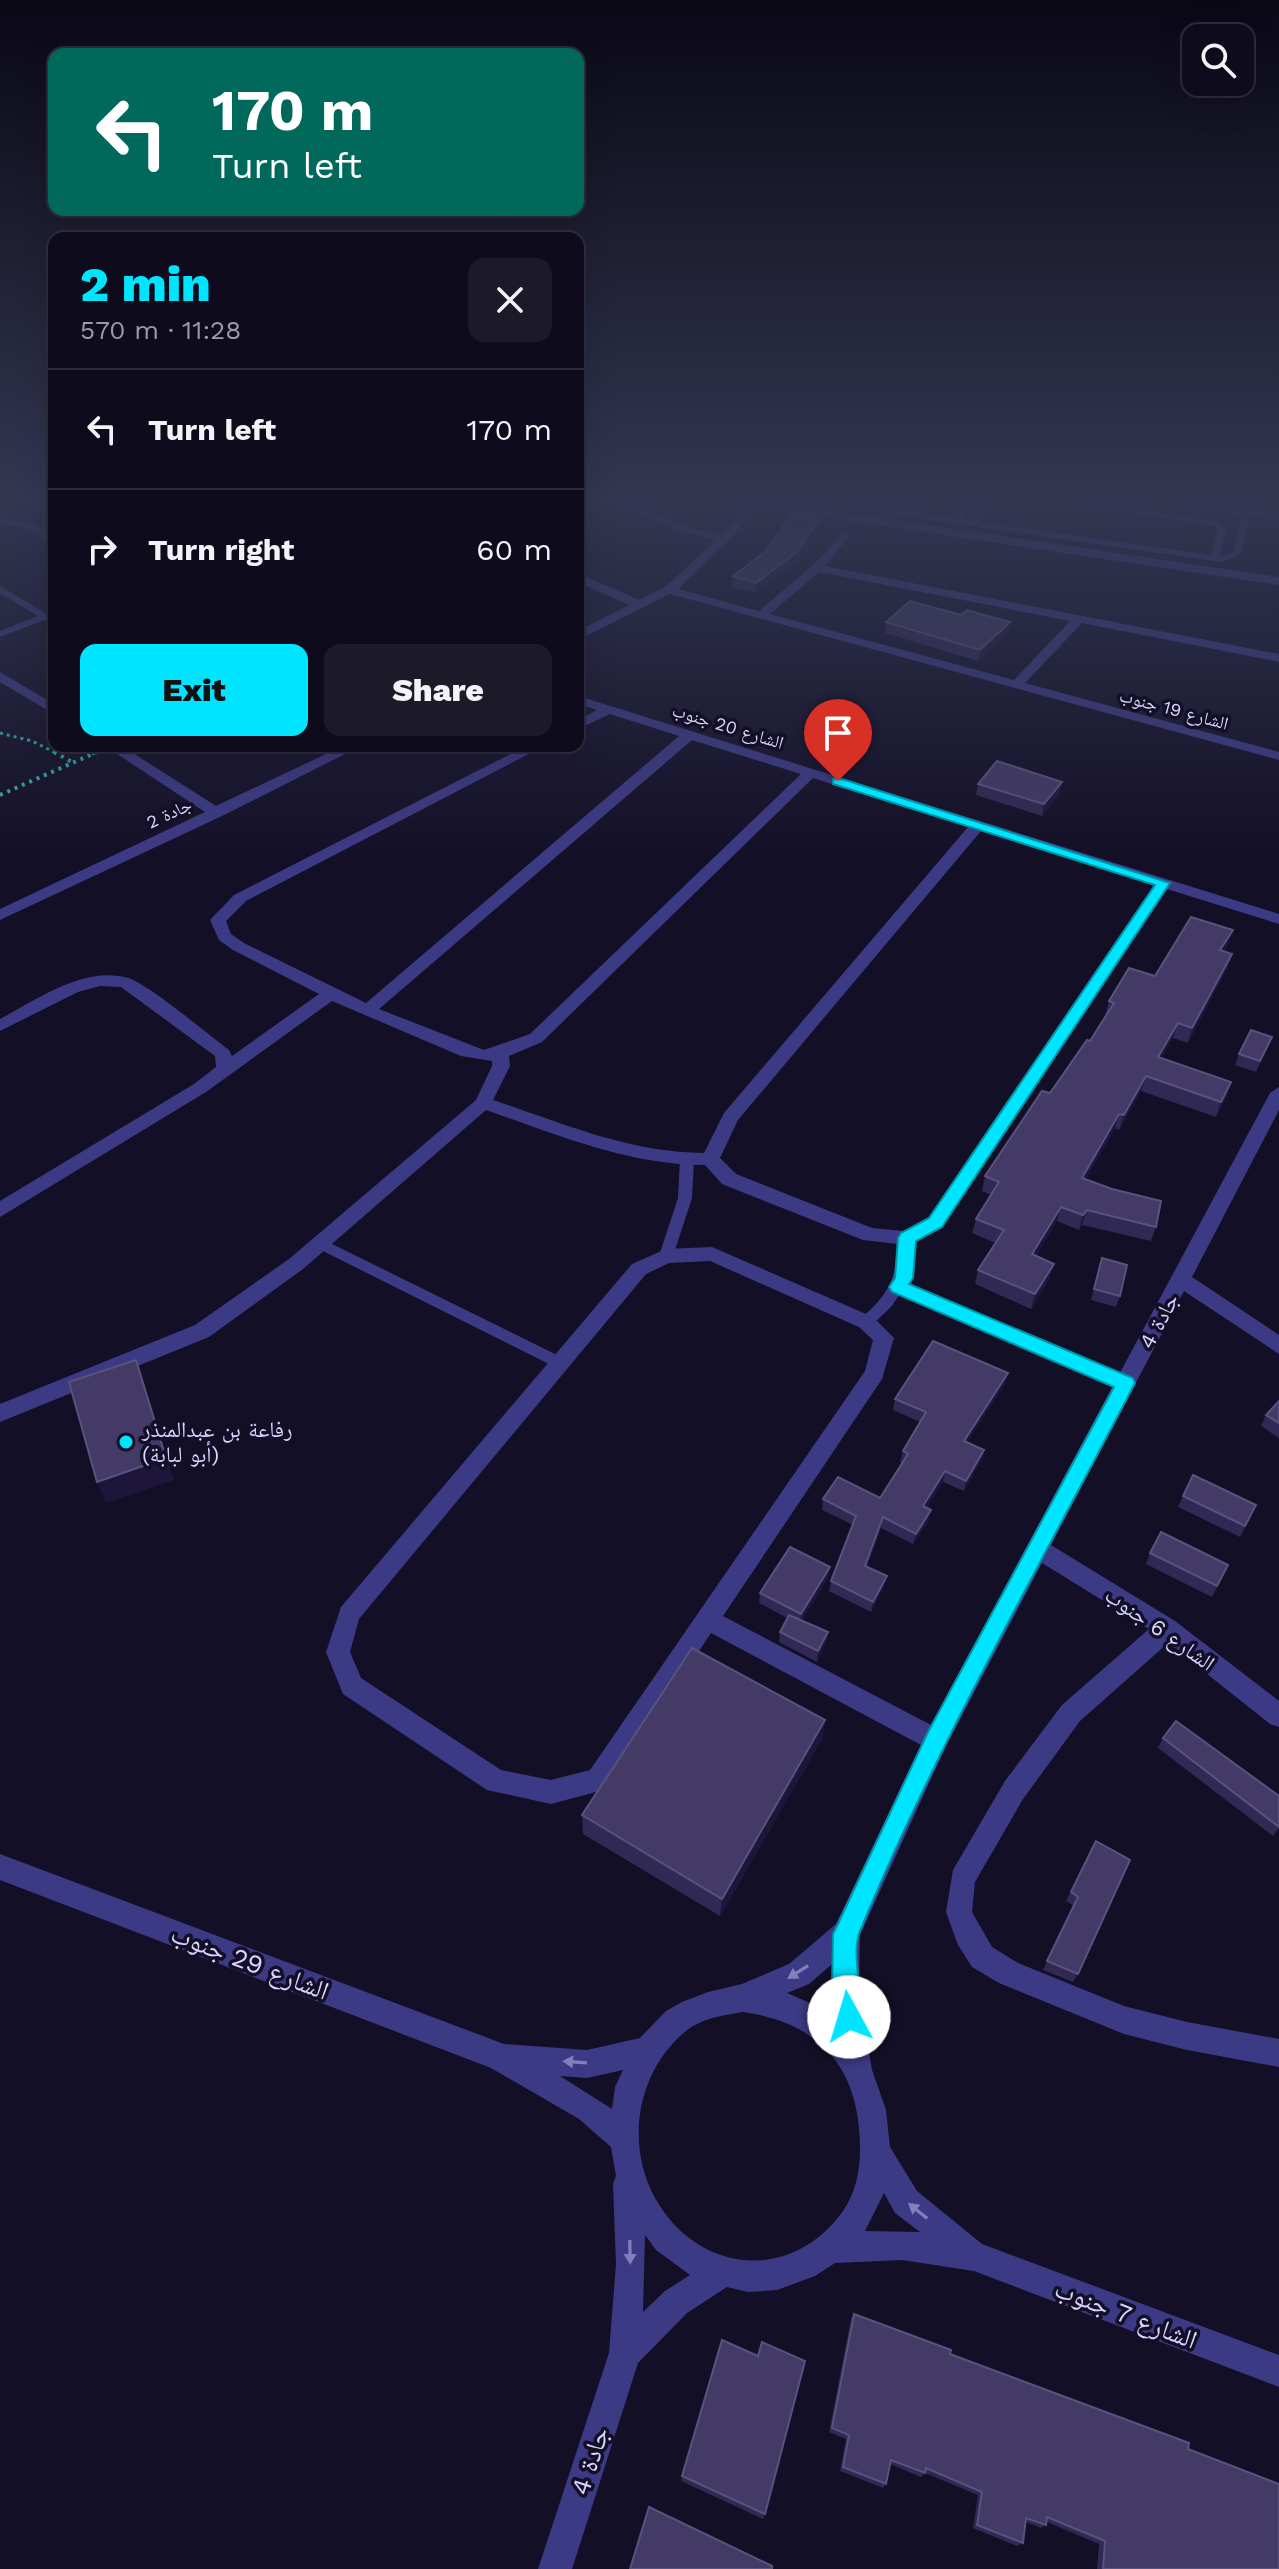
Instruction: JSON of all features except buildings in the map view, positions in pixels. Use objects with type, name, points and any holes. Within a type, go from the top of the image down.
[{"type":"street","points":[[584,633],[610,621]]},
{"type":"street","name":"الشارع 19 جنوب","points":[[778,621],[1278,755]]},
{"type":"street","points":[[1016,685],[1077,621]]},
{"type":"street","points":[[1094,621],[1279,658]]},
{"type":"street","points":[[0,676],[48,706]]},
{"type":"street","name":"الشارع 20 جنوب","points":[[584,702],[1279,919]]},
{"type":"street","points":[[584,722],[608,710]]},
{"type":"street","points":[[368,1010],[689,735]]},
{"type":"street","points":[[121,752],[217,813]]},
{"type":"street","name":"جادة 2","points":[[2,912],[342,752]]},
{"type":"street","points":[[525,752],[240,898],[218,920],[226,939],[450,1048],[483,1056],[500,1053],[536,1038],[810,773]]},
{"type":"street","points":[[710,1159],[730,1117],[978,825]]},
{"type":"street","points":[[483,1103],[624,1150],[667,1159],[710,1159],[729,1179],[870,1235],[907,1238],[935,1223],[1163,883]]},
{"type":"street","points":[[0,1026],[72,988],[100,981],[125,982],[223,1054],[225,1069]]},
{"type":"street","points":[[0,1210],[200,1088],[332,993]]},
{"type":"street","points":[[0,1413],[202,1331],[320,1243],[483,1103],[501,1066],[500,1053]]},
{"type":"street","name":"جادة 4","points":[[858,2069],[845,1991],[846,1934],[936,1740],[1278,1099]]},
{"type":"street","points":[[712,1254],[866,1322],[884,1338],[875,1373],[598,1780],[551,1792],[496,1781],[352,1686],[338,1652],[349,1614],[639,1269],[666,1256],[712,1254]]},
{"type":"street","points":[[1182,1280],[1279,1346]]},
{"type":"street","name":"الشارع 6 جنوب","points":[[1037,1548],[1167,1628],[1279,1716]]},
{"type":"street","points":[[709,1620],[936,1740]]},
{"type":"street","points":[[1167,1628],[1071,1713],[1024,1777],[962,1879],[959,1912],[968,1935],[982,1957],[1009,1973],[1124,2020],[1187,2036],[1279,2053]]},
{"type":"street","name":"الشارع 29 جنوب","points":[[0,1867],[500,2057],[589,2109],[622,2137]]},
{"type":"street","name":"جادة 4","points":[[743,1998],[799,1974],[846,1934]]},
{"type":"street","points":[[743,1998],[777,2003],[808,2017],[836,2040],[858,2069],[873,2110],[877,2154],[871,2189],[855,2221],[832,2248],[800,2269],[761,2278],[721,2273],[680,2252],[648,2218],[628,2174],[622,2137],[628,2090],[648,2050],[674,2022],[707,2004],[743,1998]]},
{"type":"street","name":"الشارع 29 جنوب","points":[[500,2057],[587,2064],[648,2050]]},
{"type":"street","name":"الشارع 7 جنوب","points":[[877,2154],[906,2202],[974,2256]]},
{"type":"street","name":"جادة 4","points":[[555,2569],[625,2353],[631,2264],[628,2174]]},
{"type":"street","name":"الشارع 7 جنوب","points":[[832,2248],[902,2245],[974,2256],[1279,2371]]},
{"type":"street","name":"جادة 4","points":[[625,2353],[676,2302],[721,2273]]},
{"type":"lane","points":[[0,634],[39,621]]},
{"type":"lane","points":[[666,1256],[685,1198],[687,1159]]},
{"type":"lane","points":[[866,1322],[890,1304],[904,1278],[907,1238]]},
{"type":"lane","points":[[320,1243],[560,1363]]},
{"type":"lane","points":[[898,1287],[1126,1383]]},
{"type":"path","points":[[0,733],[32,741],[48,750]]},
{"type":"path","points":[[52,752],[73,763]]},
{"type":"path","points":[[0,795],[98,752]]},
{"type":"place","name":"رفاعة بن عبدالمنذر (أبو لبابة)","points":[[126,1442]]},
{"type":"route","points":[[838,781],[1163,883],[935,1223],[907,1238],[904,1278],[898,1287],[1126,1383],[936,1740],[846,1934],[845,1991],[849,2017]]}]
